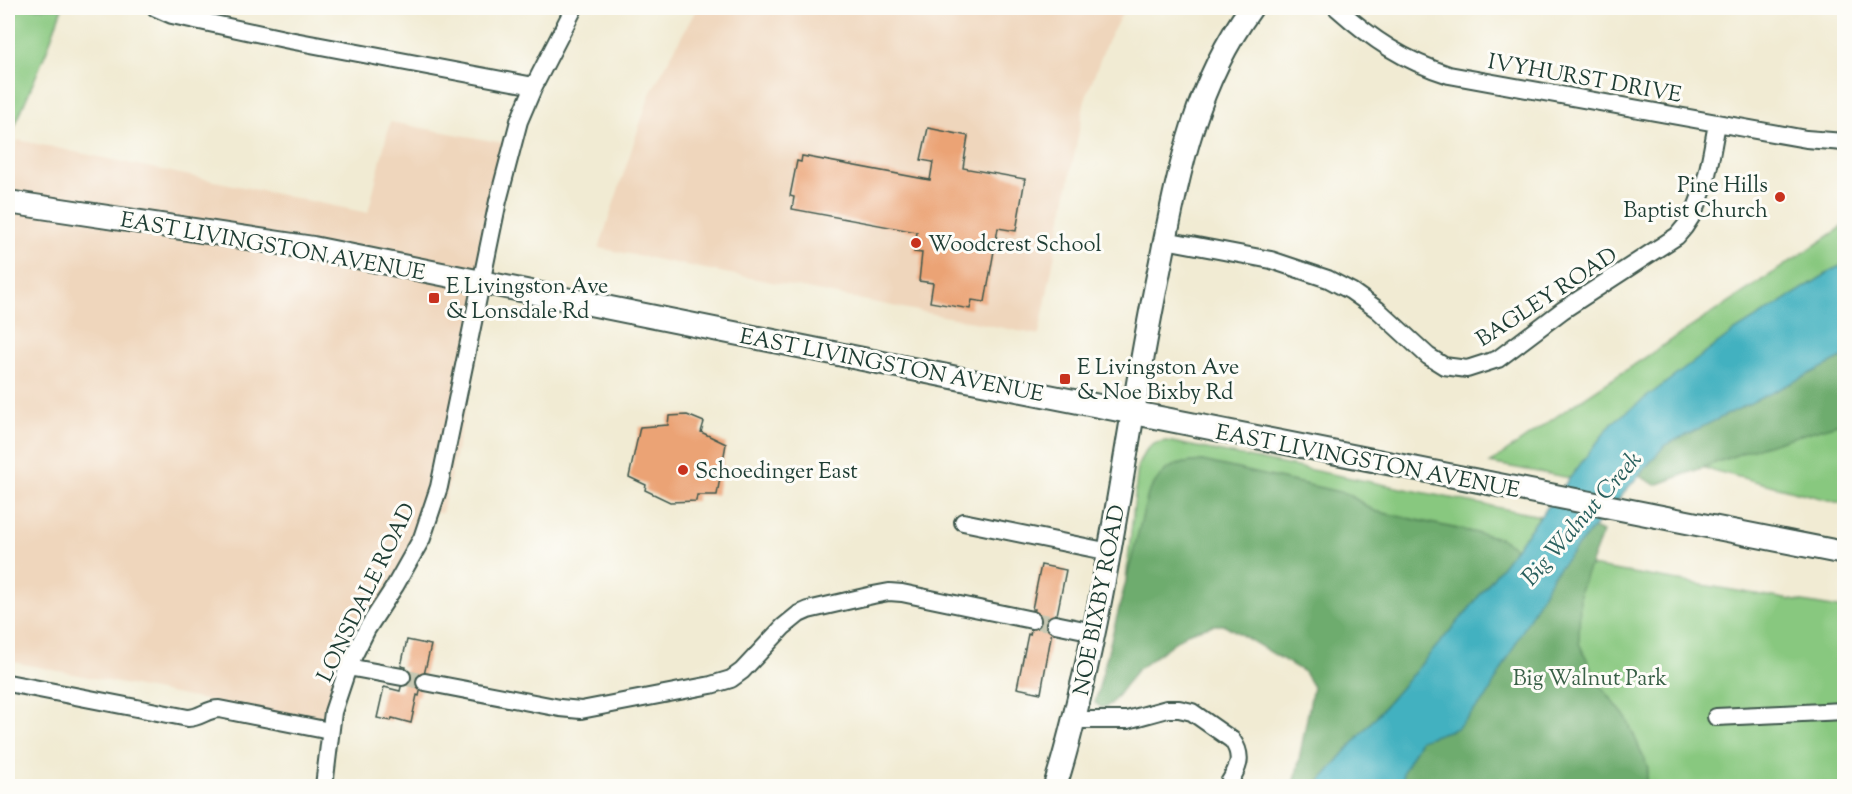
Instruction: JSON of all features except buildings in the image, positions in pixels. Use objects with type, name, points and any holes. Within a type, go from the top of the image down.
[{"type":"main road","name":"NOE BIXBY ROAD","points":[[1056,786],[1094,632],[1110,552],[1132,412],[1181,161],[1204,92],[1221,57],[1251,8]]},
{"type":"main road","name":"EAST LIVINGSTON AVENUE","points":[[8,202],[313,248],[1467,480],[1845,553]]},
{"type":"street","points":[[156,8],[172,15],[289,40],[534,86]]},
{"type":"street","name":"LONSDALE ROAD","points":[[324,786],[333,712],[348,667],[367,629],[422,538],[440,487],[508,159],[519,121],[534,86],[574,8]]},
{"type":"street","name":"IVYHURST DRIVE","points":[[1337,8],[1390,50],[1419,65],[1449,75],[1716,124],[1806,139],[1845,142]]},
{"type":"street","name":"BAGLEY ROAD","points":[[1165,240],[1271,260],[1328,279],[1351,291],[1378,310],[1428,356],[1444,366],[1467,369],[1498,359],[1563,310],[1677,236],[1686,226],[1700,199],[1716,124]]},
{"type":"street","points":[[963,522],[1110,552]]},
{"type":"street","points":[[425,682],[581,710],[711,685],[731,679],[742,671],[783,627],[799,614],[822,605],[889,592],[1032,620]]},
{"type":"street","points":[[1055,624],[1094,632]]},
{"type":"street","points":[[348,667],[402,677]]},
{"type":"street","points":[[8,682],[188,718],[196,718],[211,709],[219,709],[330,731]]},
{"type":"street","points":[[1073,720],[1127,720],[1167,709],[1191,712],[1236,746],[1240,760],[1239,767],[1227,786]]},
{"type":"street","points":[[1716,717],[1845,711]]},
{"type":"shaded area","points":[[697,8],[1125,8],[1106,44],[1085,100],[1039,335],[599,248],[650,94]]},
{"type":"shaded area","points":[[390,122],[509,144],[481,278],[491,315],[478,353],[442,513],[431,513],[344,681],[330,725],[8,661],[8,171],[18,140],[368,213]]},
{"type":"green space","points":[[8,8],[62,8],[8,142]]},
{"type":"green space","points":[[1844,226],[1844,263],[1735,331],[1612,423],[1570,478],[1490,463],[1570,407]]},
{"type":"green space","points":[[1844,314],[1844,504],[1638,451]]},
{"type":"green space","points":[[1844,357],[1844,422],[1750,450],[1656,485],[1639,476],[1665,445]]},
{"type":"green space","points":[[1167,441],[1540,516],[1516,548],[1500,538],[1374,511],[1348,494],[1202,461],[1177,464],[1126,580],[1138,466],[1148,448],[1156,443]]},
{"type":"green space","points":[[1202,461],[1348,494],[1374,511],[1500,538],[1516,548],[1469,609],[1316,786],[1294,786],[1313,687],[1304,672],[1225,625],[1213,625],[1187,633],[1137,670],[1111,704],[1102,708],[1095,703],[1148,494],[1159,477],[1169,468],[1182,463]]},
{"type":"green space","points":[[1593,528],[1603,532],[1580,591],[1579,643],[1598,682],[1627,719],[1648,768],[1645,786],[1403,786],[1403,772],[1420,740],[1457,728],[1529,618],[1553,575]]},
{"type":"green space","name":"Big Walnut Park","points":[[1543,558],[1844,609],[1844,786],[1378,786]]},
{"type":"water","name":"Big Walnut Creek","points":[[1844,263],[1844,357],[1665,445],[1553,575],[1486,698],[1457,728],[1420,740],[1403,772],[1403,786],[1316,786],[1469,609],[1612,423],[1735,331]]},
{"type":"tunnel","points":[[1032,620],[1055,624]]},
{"type":"tunnel","points":[[402,677],[425,682]]},
{"type":"place","name":"Pine Hills Baptist Church","points":[[1780,197]]},
{"type":"place","name":"Woodcrest School","points":[[916,243]]},
{"type":"place","name":"E Livingston Ave & Lonsdale Rd","points":[[434,298]]},
{"type":"place","name":"E Livingston Ave & Noe Bixby Rd","points":[[1065,379]]},
{"type":"place","name":"Schoedinger East","points":[[683,470]]}]
